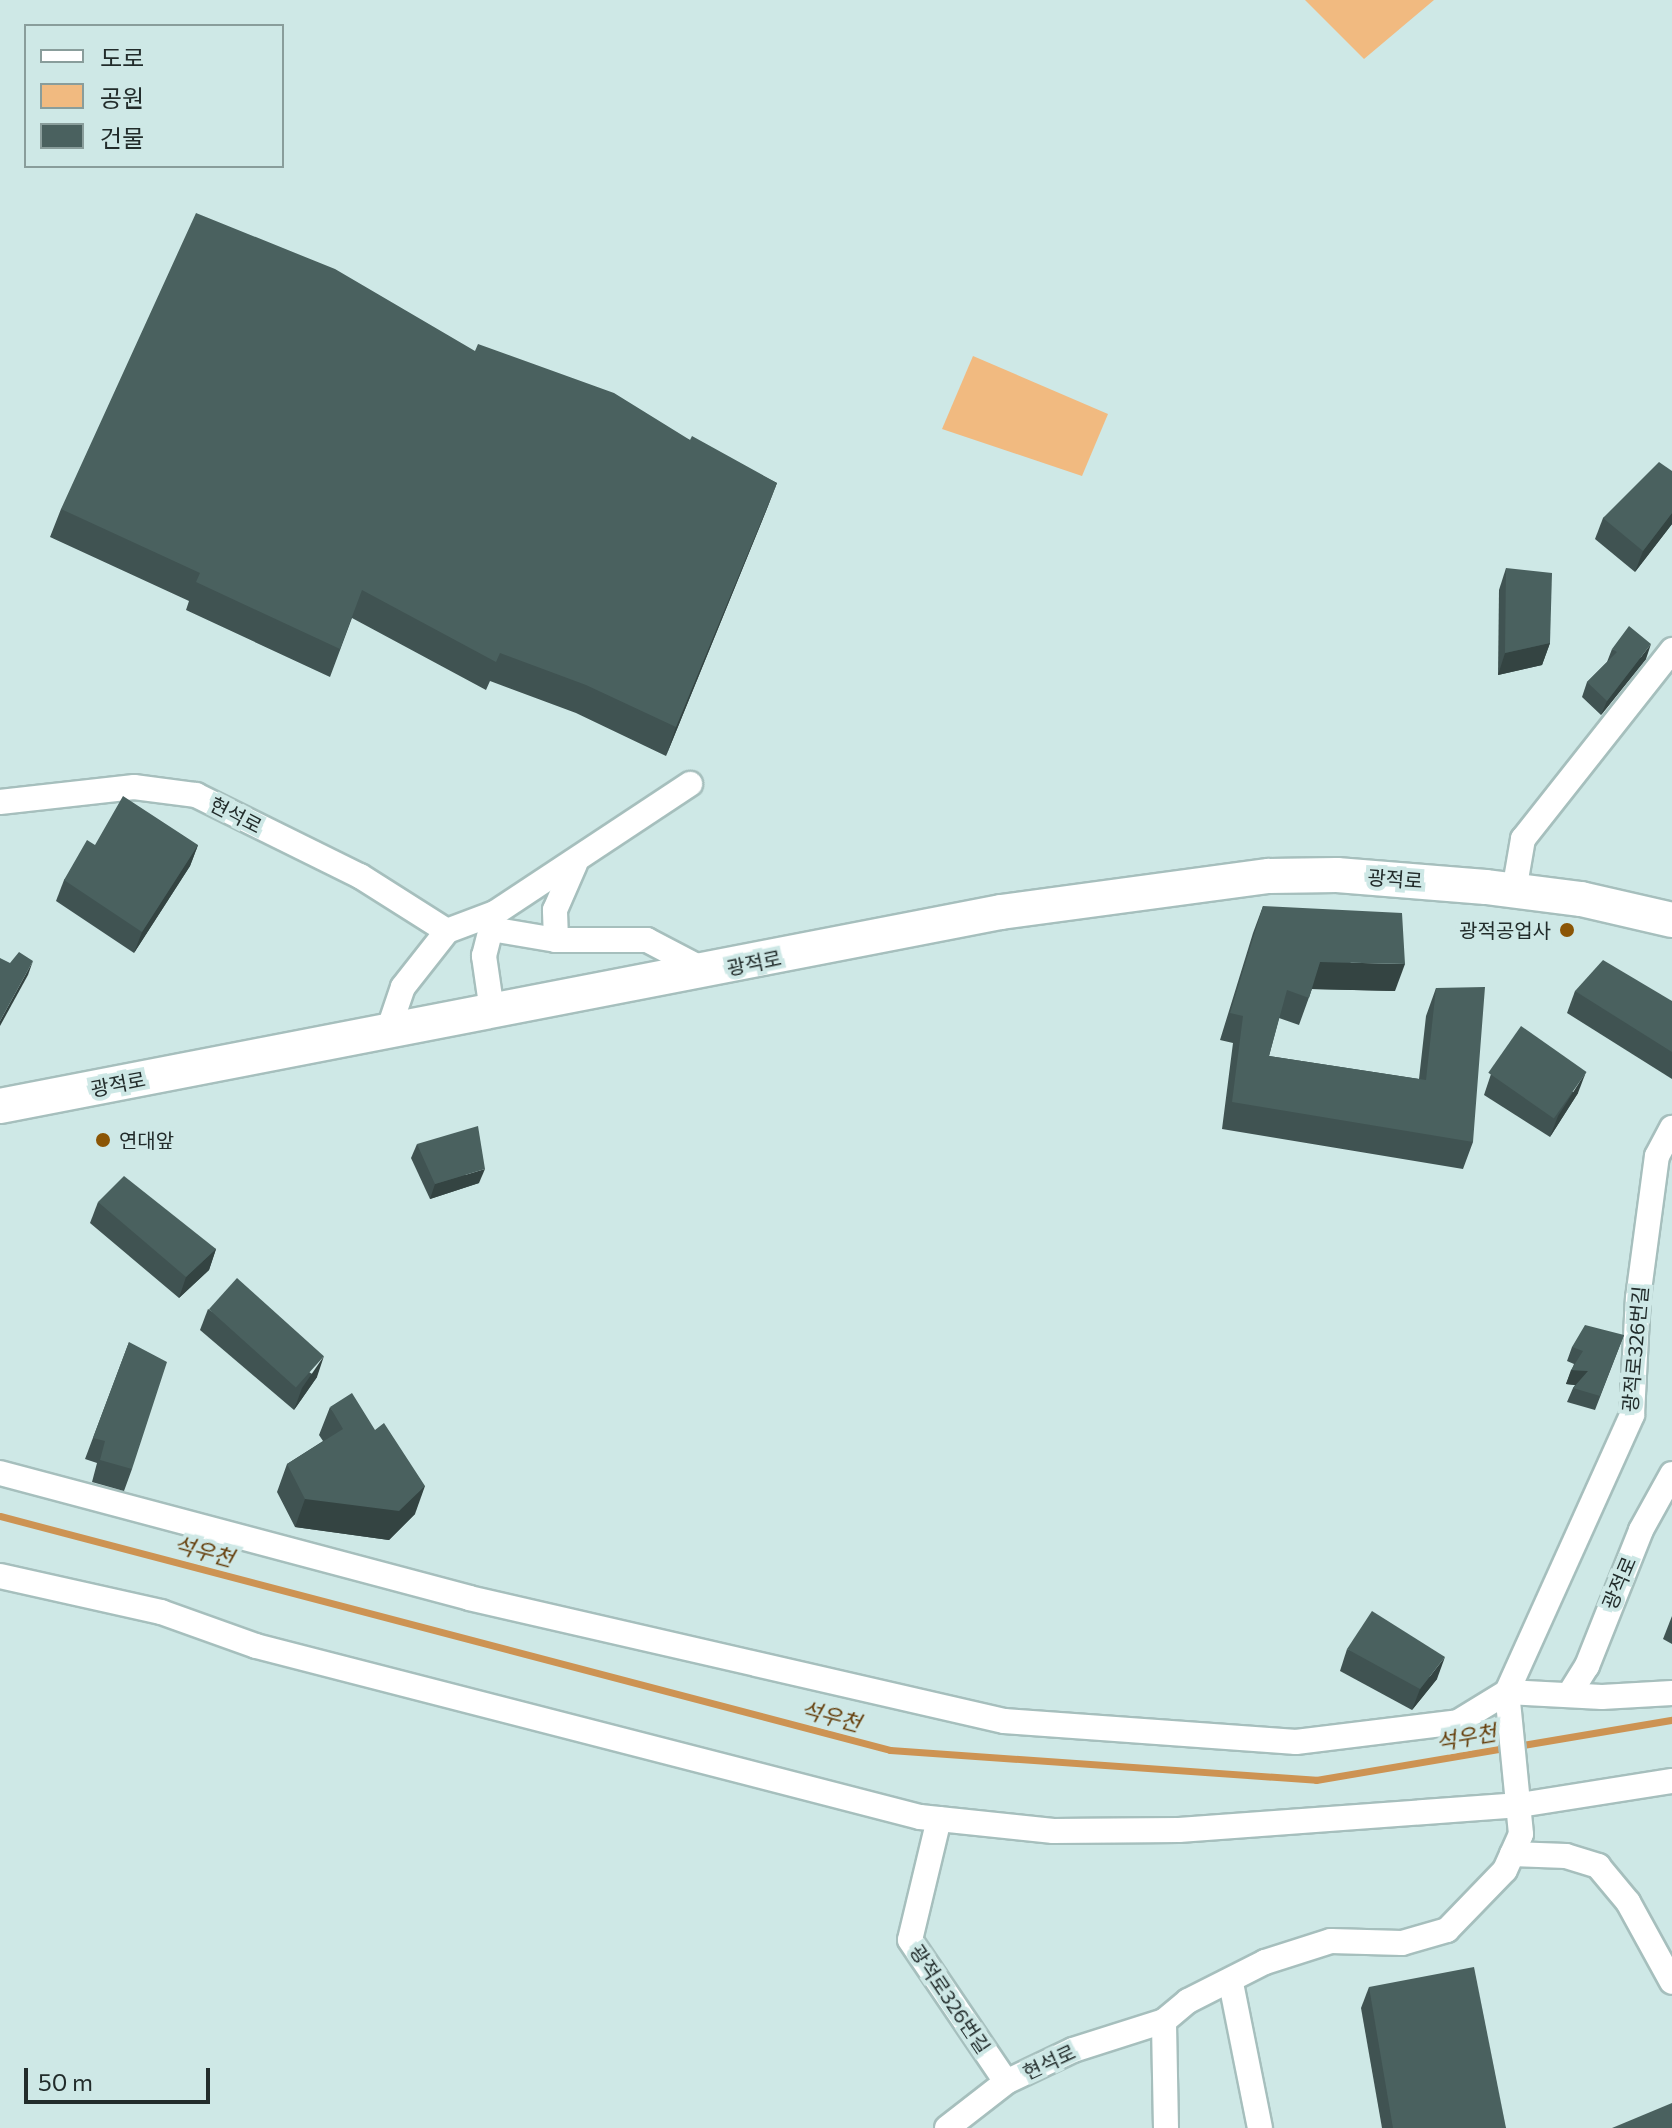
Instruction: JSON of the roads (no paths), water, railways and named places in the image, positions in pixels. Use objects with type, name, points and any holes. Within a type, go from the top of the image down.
[{"type":"main road","name":"광적로","points":[[0,1106],[708,972],[1001,912],[1269,876],[1337,875],[1514,891],[1672,920]]},
{"type":"street","points":[[1514,891],[1523,839],[1672,650]]},
{"type":"street","points":[[388,1031],[403,987],[447,931],[493,921],[690,784]]},
{"type":"street","name":"현석로","points":[[0,802],[134,787],[196,795],[360,876],[447,931]]},
{"type":"street","points":[[556,940],[555,910],[575,864]]},
{"type":"street","points":[[493,921],[556,940],[647,940],[708,972]]},
{"type":"street","points":[[492,1011],[484,956],[493,921]]},
{"type":"street","name":"광적로326번길","points":[[1507,1702],[1632,1415],[1638,1298],[1657,1156],[1672,1128]]},
{"type":"street","points":[[0,1473],[469,1598],[1004,1721],[1296,1742],[1458,1722],[1507,1702],[1570,1693],[1602,1697],[1672,1693]]},
{"type":"street","name":"광적로","points":[[1570,1693],[1587,1666],[1641,1530],[1672,1474]]},
{"type":"street","points":[[0,1576],[161,1612],[256,1646],[939,1819],[1053,1831],[1179,1830],[1520,1805],[1672,1781]]},
{"type":"street","points":[[1166,2128],[1164,2021],[1188,2001],[1231,1983],[1265,1962],[1331,1941],[1402,1943],[1447,1930],[1505,1870],[1521,1834],[1507,1702]]},
{"type":"street","name":"광적로326번길","points":[[939,1819],[910,1940],[1006,2082]]},
{"type":"street","points":[[1512,1854],[1566,1856],[1598,1866],[1628,1902],[1672,1982]]},
{"type":"street","points":[[1231,1983],[1260,2128]]},
{"type":"street","name":"현석로","points":[[947,2128],[1006,2082],[1073,2050],[1164,2021]]},
{"type":"waterway","name":"석우천","points":[[0,1516],[890,1750],[1316,1780],[1672,1720]]},
{"type":"place","name":"광적공업사","points":[[1567,930]]},
{"type":"place","name":"연대앞","points":[[103,1140]]}]
